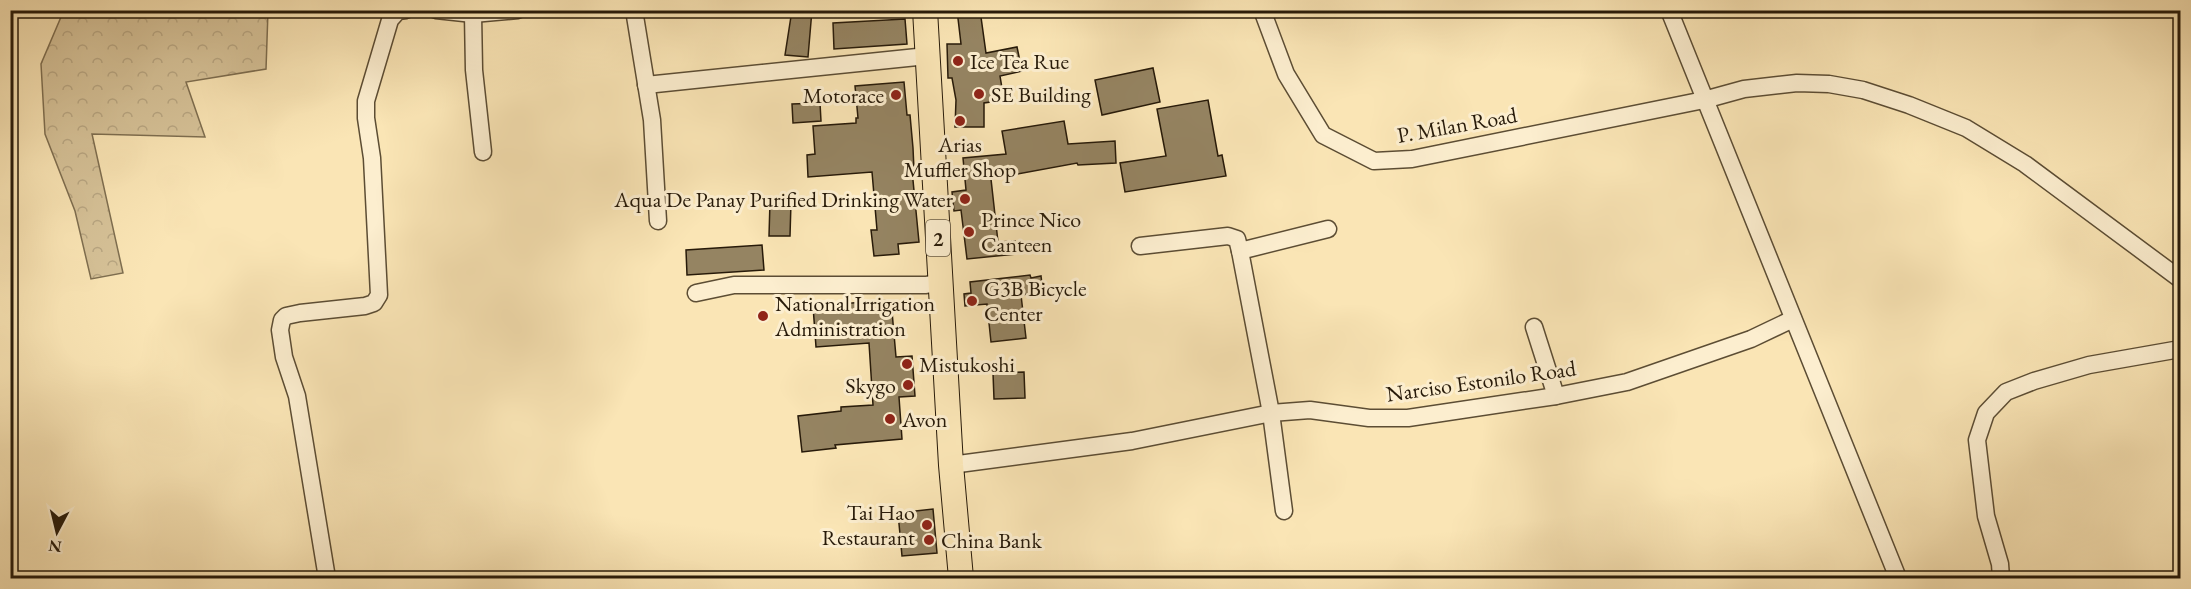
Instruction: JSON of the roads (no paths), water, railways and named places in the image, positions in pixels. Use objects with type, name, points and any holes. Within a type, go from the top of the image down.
[{"type":"highway","name":"2","points":[[925,10],[951,465],[961,579]]},
{"type":"street","points":[[327,579],[297,396],[284,357],[280,330],[282,320],[286,316],[365,306],[374,303],[379,295],[372,158],[366,101],[390,20],[398,12],[406,10]]},
{"type":"street","points":[[436,10],[473,14],[518,10]]},
{"type":"street","points":[[634,10],[652,120],[658,221]]},
{"type":"street","name":"P. Milan Road","points":[[1262,10],[1286,74],[1323,135],[1374,160],[1412,159],[1704,100],[1744,89],[1797,83],[1829,84],[1863,90],[1909,105],[1966,128],[2025,164],[2181,279]]},
{"type":"street","points":[[1670,10],[1704,100],[1741,186],[1898,579]]},
{"type":"street","points":[[473,14],[474,70],[483,152]]},
{"type":"street","points":[[646,85],[927,56]]},
{"type":"street","points":[[1240,251],[1328,229]]},
{"type":"street","points":[[1140,246],[1228,236],[1237,239],[1271,413],[1284,511]]},
{"type":"street","points":[[696,293],[734,285],[926,285],[940,282]]},
{"type":"street","name":"Narciso Estonilo Road","points":[[951,465],[1132,441],[1271,413],[1311,410],[1369,418],[1408,418],[1556,396],[1627,382],[1751,339],[1793,319]]},
{"type":"street","points":[[1534,327],[1556,396]]},
{"type":"street","points":[[2001,579],[2000,564],[1986,516],[1977,440],[1986,412],[2006,392],[2034,381],[2089,365],[2181,349]]},
{"type":"place","name":"Ice Tea Rue","points":[[958,61]]},
{"type":"place","name":"SE Building","points":[[979,94]]},
{"type":"place","name":"Motorace","points":[[896,95]]},
{"type":"place","name":"Arias Muffler Shop","points":[[960,121]]},
{"type":"place","name":"Aqua De Panay Purified Drinking Water","points":[[965,199]]},
{"type":"place","name":"Prince Nico Canteen","points":[[969,232]]},
{"type":"place","name":"G3B Bicycle Center","points":[[972,301]]},
{"type":"place","name":"National Irrigation Administration","points":[[763,316]]},
{"type":"place","name":"Mistukoshi","points":[[907,364]]},
{"type":"place","name":"Skygo","points":[[908,385]]},
{"type":"place","name":"Avon","points":[[890,419]]},
{"type":"place","name":"Tai Hao Restaurant","points":[[927,525]]},
{"type":"place","name":"China Bank","points":[[929,540]]}]
